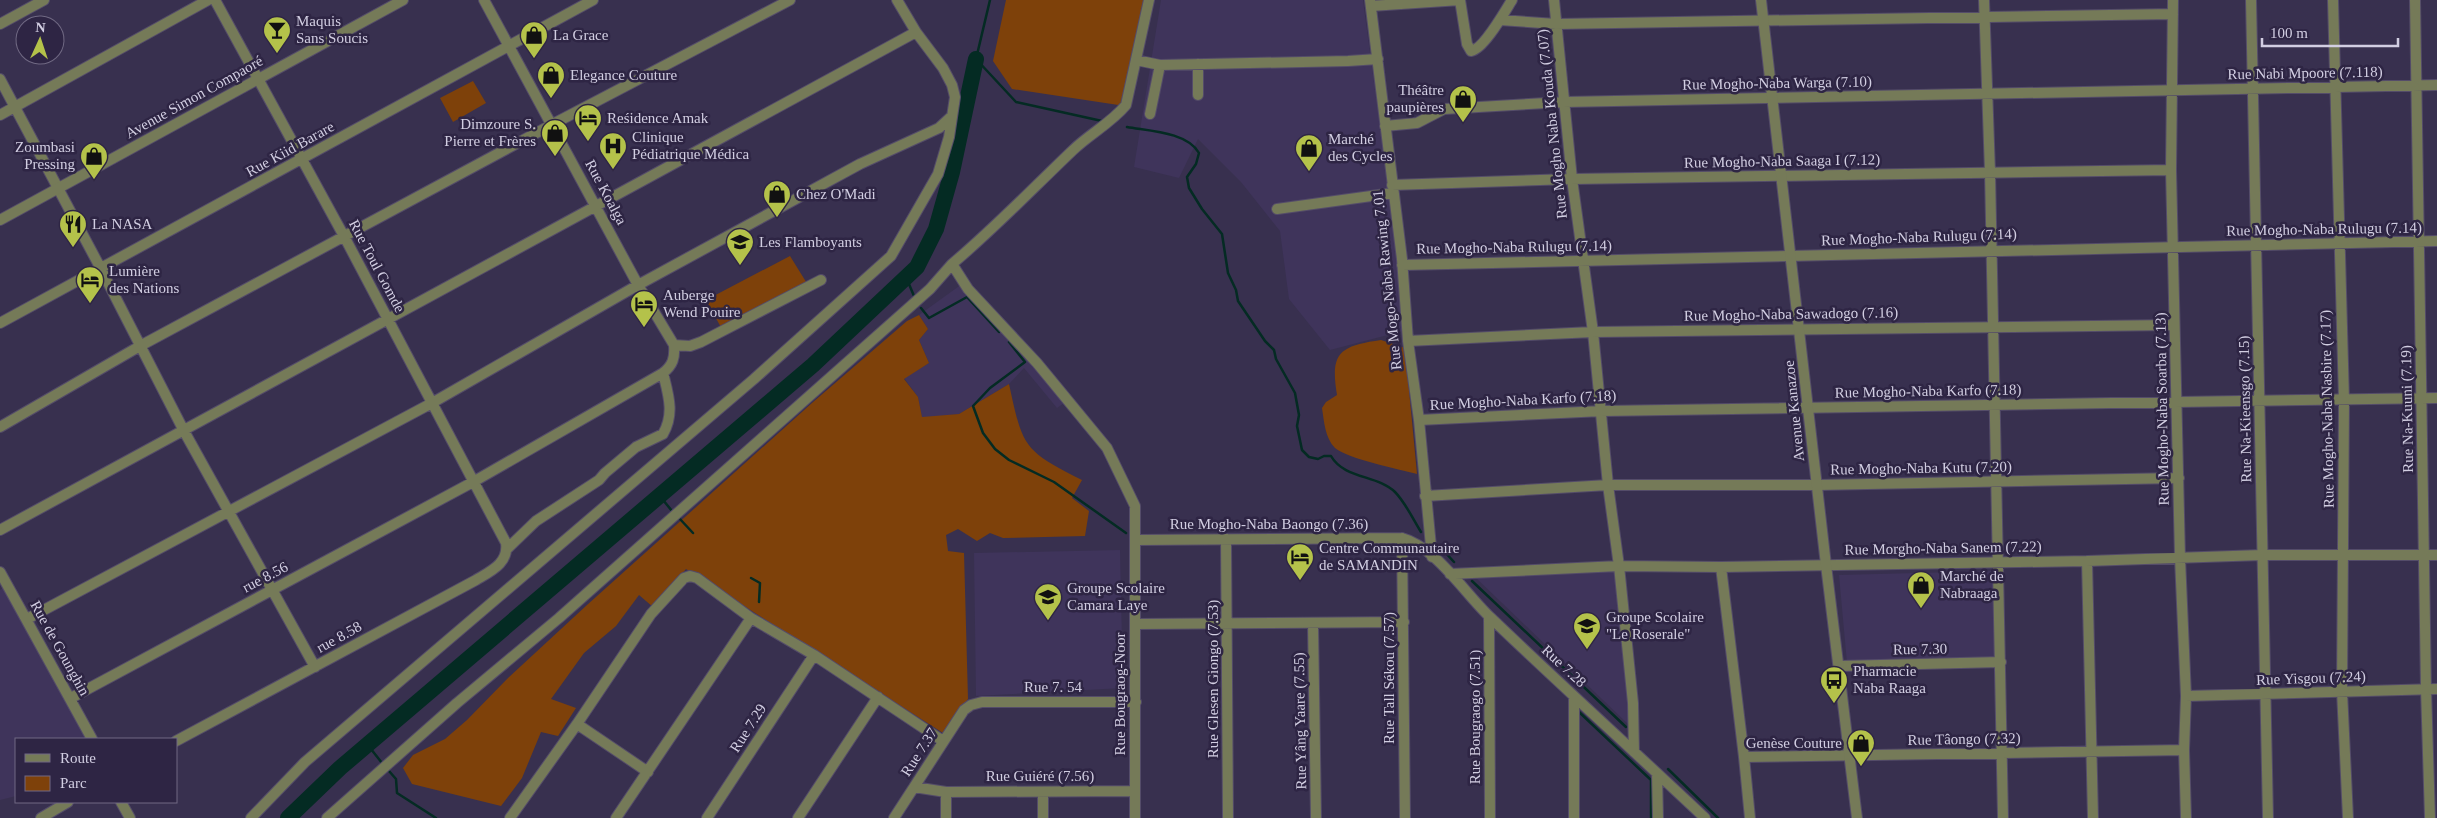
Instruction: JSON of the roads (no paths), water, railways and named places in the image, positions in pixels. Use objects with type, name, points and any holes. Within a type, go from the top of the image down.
[{"type":"street","points":[[0,24],[44,0]]},
{"type":"street","points":[[0,115],[208,0]]},
{"type":"street","name":"Rue Toul Gomde","points":[[215,0],[345,238],[507,549]]},
{"type":"street","name":"Avenue Simon Compaoré","points":[[0,220],[403,0]]},
{"type":"street","name":"Rue Koalga","points":[[484,0],[508,47],[553,124],[638,285],[674,345]]},
{"type":"street","name":"Rue Kiid Barare","points":[[0,323],[593,0]]},
{"type":"street","points":[[0,427],[140,346],[345,238],[553,124],[790,0]]},
{"type":"street","points":[[251,818],[306,762],[754,378],[891,256],[938,174],[949,137],[955,97],[952,84],[943,68],[916,32],[897,0]]},
{"type":"street","points":[[327,818],[456,703],[559,618],[657,532],[930,289],[952,264],[990,233],[1074,149],[1115,118],[1126,105],[1149,0]]},
{"type":"street","points":[[1371,3],[1460,0],[1467,44],[1471,51],[1476,50],[1481,45],[1512,0]]},
{"type":"street","name":"Rue Mogho Naba Kouda (7.07)","points":[[1554,0],[1572,179],[1593,332],[1608,485],[1619,566],[1633,703],[1634,752]]},
{"type":"street","name":"Avenue Kanazoe","points":[[1761,0],[1857,818]]},
{"type":"street","points":[[1984,0],[1992,250],[2003,818]]},
{"type":"street","name":"Rue Mogho-Naba Soarba (7.13)","points":[[2173,0],[2172,170],[2174,325],[2178,401],[2180,558],[2186,696],[2184,750],[2186,818]]},
{"type":"street","name":"Rue Na-Kieensgo (7.15)","points":[[2251,0],[2268,818]]},
{"type":"street","name":"Rue Mogho-Naba Nasbire (7.17)","points":[[2333,0],[2344,400],[2342,691],[2348,818]]},
{"type":"street","name":"Rue Na-Kuuni (7.19)","points":[[2415,0],[2426,689],[2430,818]]},
{"type":"street","name":"Rue Mogo-Naba Rawing 7.01","points":[[1371,3],[1402,265],[1408,340],[1419,420],[1432,557]]},
{"type":"street","points":[[1500,20],[1556,24],[2173,14]]},
{"type":"street","points":[[0,530],[916,32]]},
{"type":"street","points":[[1136,60],[1160,65],[1378,59]]},
{"type":"street","points":[[1198,64],[1198,95]]},
{"type":"street","points":[[1150,114],[1160,65]]},
{"type":"street","points":[[0,79],[59,188],[184,431],[315,667]]},
{"type":"street","name":"Rue Nabi Mpoore (7.118)","points":[[2173,91],[2437,84]]},
{"type":"street","name":"Rue Mogho-Naba Warga (7.10)","points":[[1385,126],[1417,123],[1444,109],[1564,102],[2173,91]]},
{"type":"street","points":[[27,619],[432,404],[638,285],[860,164],[939,128],[952,116]]},
{"type":"street","name":"Rue Mogho-Naba Saaga I (7.12)","points":[[1277,209],[1393,189],[1572,179],[2172,170]]},
{"type":"street","name":"Rue Mogho-Naba Rulugu (7.14)","points":[[1402,265],[2437,241]]},
{"type":"street","name":"Rue Bougraog-Noor","points":[[952,264],[968,289],[1037,363],[1107,448],[1135,506],[1135,818]]},
{"type":"street","points":[[662,372],[669,368],[674,358],[674,345],[690,346],[700,342],[821,280]]},
{"type":"street","name":"Rue Mogho-Naba Sawadogo (7.16)","points":[[1408,340],[1593,332],[2174,325]]},
{"type":"street","name":"rue 8.56","points":[[71,698],[473,482],[662,372]]},
{"type":"street","name":"rue 8.58","points":[[178,740],[495,569],[502,562],[507,549],[536,521],[599,480],[604,473],[636,447],[663,434],[670,415],[669,396],[662,372]]},
{"type":"street","name":"Rue Mogho-Naba Karfo (7.18)","points":[[1419,420],[1602,411],[2437,398]]},
{"type":"street","name":"Rue Mogho-Naba Kutu (7.20)","points":[[1425,496],[1608,485],[1817,485],[2179,478]]},
{"type":"street","name":"Rue Mogho-Naba Baongo (7.36)","points":[[1136,540],[1402,538]]},
{"type":"street","name":"Rue 7.28","points":[[1402,538],[1412,541],[1432,557],[1489,616],[1705,818]]},
{"type":"street","name":"Rue Tall Sékou (7.57)","points":[[1402,538],[1405,818]]},
{"type":"street","name":"Rue Glesen Giongo (7.53)","points":[[1226,539],[1228,818]]},
{"type":"street","name":"Rue Morgho-Naba Sanem (7.22)","points":[[1450,574],[1619,566],[1721,567],[2087,561],[2262,554],[2343,556],[2437,555]]},
{"type":"street","points":[[2087,561],[2093,818]]},
{"type":"street","points":[[1721,567],[1750,818]]},
{"type":"street","points":[[510,818],[578,724],[650,614],[684,578],[690,576],[697,578],[751,618],[814,655],[943,741]]},
{"type":"street","name":"Rue de Gounghin","points":[[1,577],[27,619],[91,738]]},
{"type":"street","name":"Rue Bougraogo (7.51)","points":[[1489,616],[1490,818]]},
{"type":"street","points":[[616,818],[751,618]]},
{"type":"street","points":[[1136,624],[1404,622]]},
{"type":"street","name":"Rue Yâng Yaare (7.55)","points":[[1313,623],[1316,818]]},
{"type":"street","name":"Rue 7.29","points":[[707,818],[814,655]]},
{"type":"street","name":"Rue 7.30","points":[[1839,666],[2001,662]]},
{"type":"street","name":"Rue Yisgou (7.24)","points":[[2186,696],[2437,689]]},
{"type":"street","points":[[1574,696],[1574,818]]},
{"type":"street","points":[[798,818],[878,697]]},
{"type":"street","name":"Rue 7. 54","points":[[971,705],[982,702],[1136,702]]},
{"type":"street","name":"Rue 7.37","points":[[894,818],[964,710],[971,705]]},
{"type":"street","points":[[578,724],[648,772]]},
{"type":"street","name":"Rue Tâongo (7.32)","points":[[1744,757],[2184,750]]},
{"type":"street","points":[[1657,773],[1658,818]]},
{"type":"street","name":"Rue Guiéré (7.56)","points":[[914,787],[946,792],[1134,790]]},
{"type":"street","points":[[946,792],[946,818]]},
{"type":"street","points":[[1043,792],[1043,818]]},
{"type":"street","points":[[41,818],[66,803]]},
{"type":"street","points":[[122,803],[130,818]]},
{"type":"waterway","points":[[990,0],[976,59],[1016,102],[1102,121]]},
{"type":"waterway","points":[[288,818],[340,768],[813,365],[917,267],[936,229],[952,172],[976,59]]},
{"type":"waterway","points":[[1127,127],[1156,131],[1177,137],[1193,146],[1199,153],[1196,164],[1187,177],[1189,188],[1202,209],[1222,234],[1228,273],[1236,290],[1238,301],[1265,341],[1274,350],[1276,359],[1295,393],[1299,415],[1297,426],[1302,450],[1309,457],[1318,459],[1324,456],[1331,456],[1344,469],[1380,482],[1388,487],[1402,501],[1421,532]]},
{"type":"waterway","points":[[906,277],[914,296]]},
{"type":"waterway","points":[[921,308],[929,318],[967,297],[999,332]]},
{"type":"waterway","points":[[1009,342],[1025,362],[990,388],[973,406],[983,433],[995,449],[1009,460],[1054,482],[1126,533]]},
{"type":"waterway","points":[[659,495],[672,511]]},
{"type":"waterway","points":[[679,518],[693,533]]},
{"type":"waterway","points":[[1444,551],[1454,562]]},
{"type":"waterway","points":[[751,578],[760,583],[759,602]]},
{"type":"waterway","points":[[1472,581],[1626,727]]},
{"type":"waterway","points":[[1578,711],[1651,780],[1651,818]]},
{"type":"waterway","points":[[367,744],[382,763]]},
{"type":"waterway","points":[[1668,769],[1718,818]]},
{"type":"waterway","points":[[389,771],[396,779],[397,793],[436,818]]},
{"type":"place","name":"Maquis Sans Soucis","points":[[277,54]]},
{"type":"place","name":"La Grace","points":[[534,59]]},
{"type":"place","name":"Elegance Couture","points":[[551,99]]},
{"type":"place","name":"Théâtre paupières","points":[[1463,123]]},
{"type":"place","name":"Reśidence Amak","points":[[588,142]]},
{"type":"place","name":"Dimzoure S. Pierre et Frères","points":[[555,157]]},
{"type":"place","name":"Clinique Pédiatrique Médica","points":[[613,170]]},
{"type":"place","name":"Marché des Cycles","points":[[1309,172]]},
{"type":"place","name":"Zoumbasi Pressing","points":[[94,180]]},
{"type":"place","name":"Chez O'Madi","points":[[777,218]]},
{"type":"place","name":"La NASA","points":[[73,248]]},
{"type":"place","name":"Les Flamboyants","points":[[740,266]]},
{"type":"place","name":"Lumière des Nations","points":[[90,304]]},
{"type":"place","name":"Auberge Wend Pouire","points":[[644,328]]},
{"type":"place","name":"Centre Communautaire de SAMANDIN","points":[[1300,581]]},
{"type":"place","name":"Marché de Nabraaga","points":[[1921,609]]},
{"type":"place","name":"Groupe Scolaire Camara Laye","points":[[1048,621]]},
{"type":"place","name":"Groupe Scolaire \"Le Roserale\"","points":[[1587,650]]},
{"type":"place","name":"Pharmacie Naba Raaga","points":[[1834,704]]},
{"type":"place","name":"Genèse Couture","points":[[1861,767]]}]
